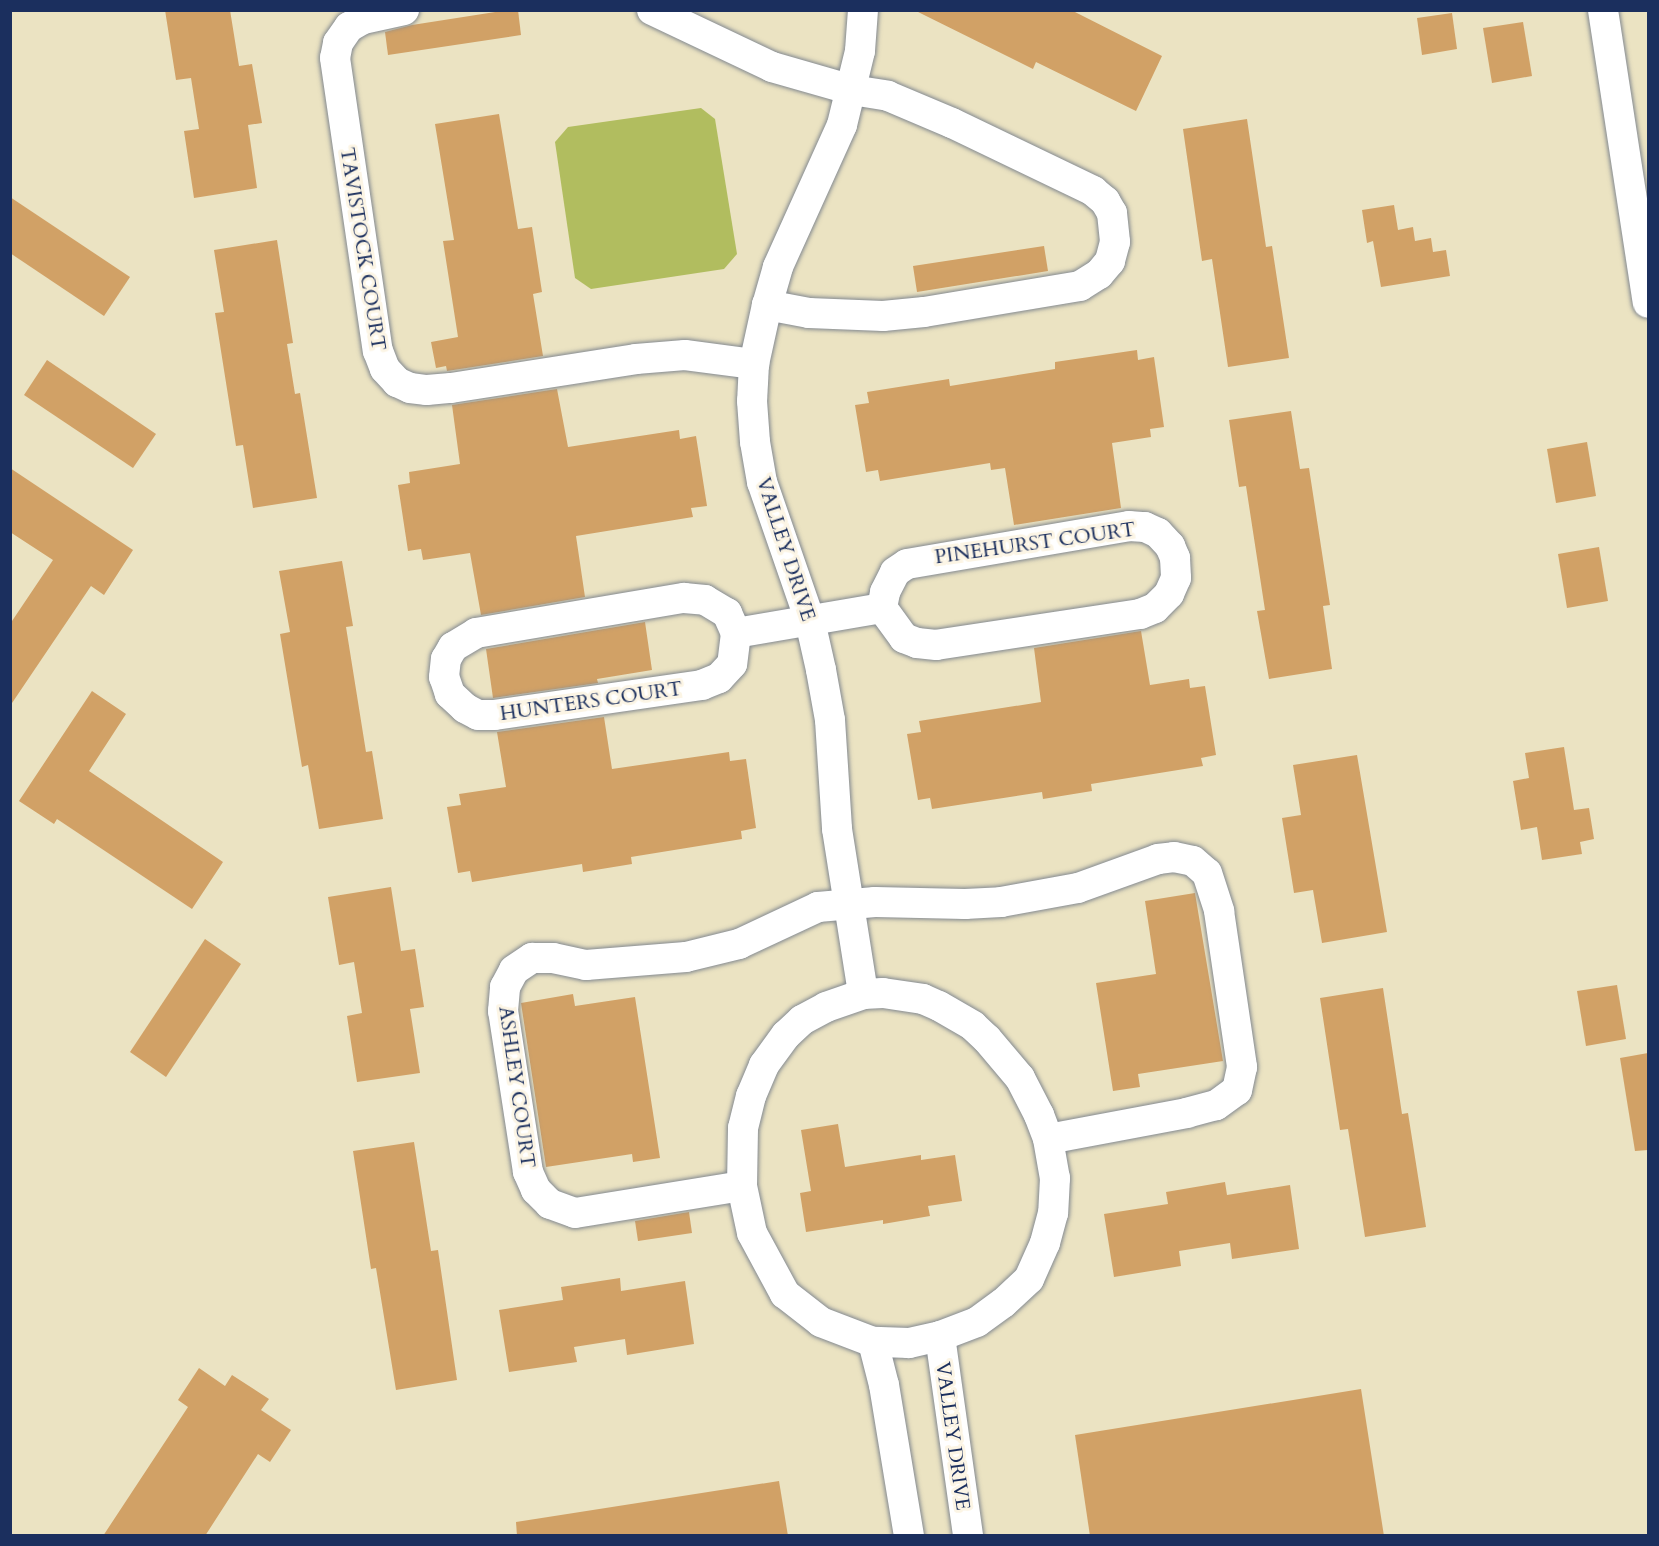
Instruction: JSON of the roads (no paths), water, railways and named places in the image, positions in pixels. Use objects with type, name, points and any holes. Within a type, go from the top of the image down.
[{"type":"street","name":"TAVISTOCK COURT","points":[[404,10],[363,19],[349,27],[338,43],[335,58],[378,351],[385,369],[397,381],[410,388],[427,390],[636,359],[685,355],[754,364]]},
{"type":"street","points":[[652,10],[772,67],[852,90],[888,96],[952,123],[1093,191],[1105,201],[1112,213],[1115,242],[1110,261],[1099,274],[1080,286],[924,312],[832,315],[767,304]]},
{"type":"street","name":"VALLEY DRIVE","points":[[863,10],[852,90],[831,153],[778,267],[767,304],[754,364],[752,401],[755,442],[762,482],[810,621],[830,720],[837,829],[863,994]]},
{"type":"street","points":[[1603,10],[1648,303]]},
{"type":"street","name":"PINEHURST COURT","points":[[1129,526],[1145,527],[1158,533],[1170,546],[1175,558],[1176,578],[1169,594],[1155,608],[1140,614],[936,645],[917,643],[904,638],[882,608],[885,592],[895,572],[907,564],[924,560],[1129,526]]},
{"type":"street","name":"HUNTERS COURT","points":[[684,598],[705,600],[727,614],[735,633],[732,664],[719,678],[702,685],[495,715],[478,715],[465,708],[450,694],[444,677],[446,659],[453,647],[476,633],[684,598]]},
{"type":"street","points":[[735,633],[882,608]]},
{"type":"street","name":"ASHLEY COURT","points":[[742,1186],[575,1213],[550,1204],[536,1190],[528,1172],[503,1011],[505,987],[514,970],[532,958],[553,958],[586,964],[686,957],[739,944],[818,907],[875,902],[965,904],[1034,897],[1078,888],[1146,862],[1174,857],[1193,861],[1207,873],[1219,911],[1242,1067],[1237,1090],[1216,1105],[1187,1113],[1048,1139]]},
{"type":"street","points":[[883,993],[923,999],[973,1026],[1020,1078],[1048,1139],[1054,1178],[1053,1213],[1045,1243],[1029,1279],[1004,1304],[977,1322],[940,1336],[909,1343],[873,1342],[821,1322],[785,1294],[752,1233],[742,1186],[743,1128],[751,1096],[764,1065],[786,1035],[802,1020],[826,1006],[863,994],[883,993]]},
{"type":"street","name":"VALLEY DRIVE","points":[[940,1336],[968,1536]]},
{"type":"street","points":[[873,1342],[885,1385],[909,1536]]}]
